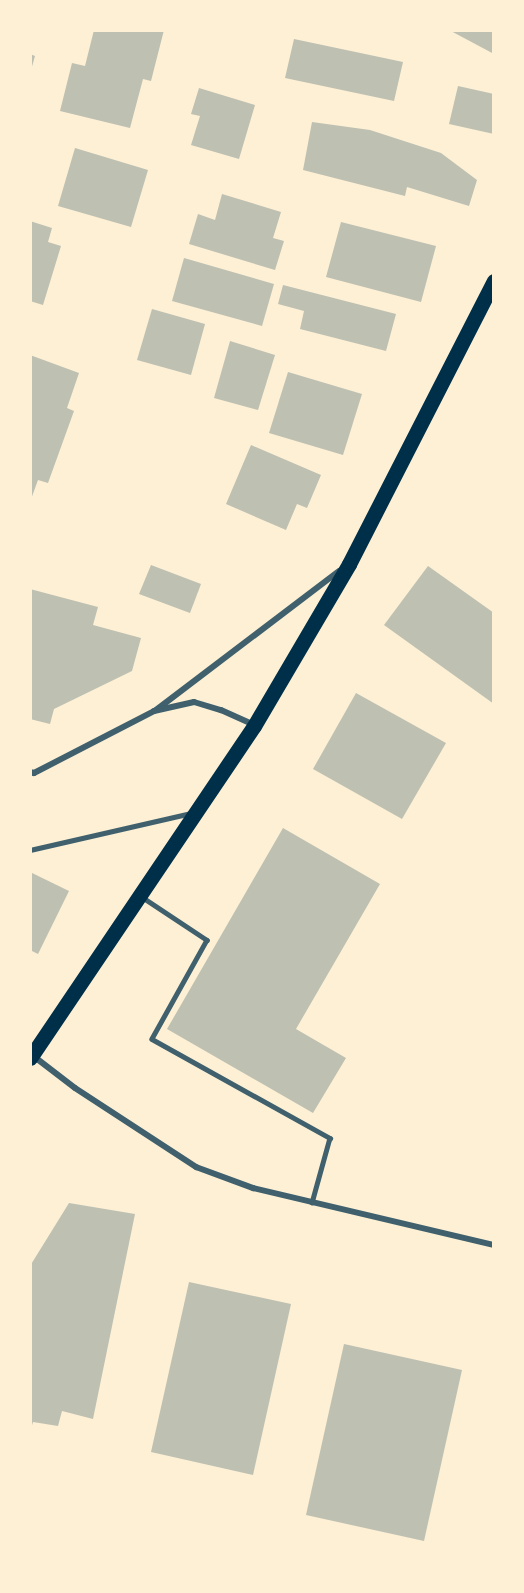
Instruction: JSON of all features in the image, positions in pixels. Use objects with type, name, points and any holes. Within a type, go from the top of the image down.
[{"type":"main road","points":[[31,1055],[141,897],[254,726],[349,564],[494,281]]},
{"type":"street","points":[[30,772],[34,773],[154,711],[349,564]]},
{"type":"street","points":[[154,711],[194,702],[221,710],[254,726]]},
{"type":"street","points":[[31,1055],[75,1088],[196,1167],[253,1188],[494,1245]]},
{"type":"lane","points":[[30,849],[197,812]]},
{"type":"lane","points":[[141,897],[207,940],[152,1039],[330,1138],[312,1203]]},
{"type":"building","points":[[94,30],[164,30],[151,81],[143,79],[130,128],[60,111],[72,63],[85,66]]},
{"type":"building","points":[[449,30],[494,30],[494,54]]},
{"type":"building","points":[[294,39],[403,62],[394,101],[285,78]]},
{"type":"building","points":[[30,54],[35,56],[31,70],[30,70]]},
{"type":"building","points":[[458,86],[494,94],[494,134],[449,124]]},
{"type":"building","points":[[199,88],[255,105],[239,159],[191,145],[200,116],[191,114]]},
{"type":"building","points":[[312,122],[370,130],[441,153],[477,180],[469,206],[407,187],[405,196],[303,170]]},
{"type":"building","points":[[75,148],[148,170],[131,227],[58,206]]},
{"type":"building","points":[[222,194],[281,212],[273,238],[284,241],[275,270],[189,244],[198,214],[215,220]]},
{"type":"building","points":[[30,221],[52,228],[48,242],[61,246],[43,305],[30,301]]},
{"type":"building","points":[[341,222],[436,246],[421,302],[326,277]]},
{"type":"building","points":[[184,258],[274,284],[262,326],[172,301]]},
{"type":"building","points":[[283,285],[396,314],[386,351],[300,329],[304,311],[278,304]]},
{"type":"building","points":[[152,309],[205,324],[191,375],[137,360]]},
{"type":"building","points":[[230,341],[275,355],[258,410],[214,398]]},
{"type":"building","points":[[30,355],[79,373],[67,408],[74,411],[48,483],[38,480],[30,502]]},
{"type":"building","points":[[288,372],[362,394],[343,455],[269,433]]},
{"type":"building","points":[[251,445],[321,475],[307,508],[297,504],[286,530],[226,504]]},
{"type":"building","points":[[151,565],[201,584],[190,613],[139,594]]},
{"type":"building","points":[[428,566],[494,613],[494,704],[384,625]]},
{"type":"building","points":[[30,589],[98,607],[93,625],[141,638],[132,671],[54,709],[50,724],[30,719]]},
{"type":"building","points":[[356,693],[446,743],[402,819],[313,769]]},
{"type":"building","points":[[283,828],[380,884],[296,1029],[346,1058],[313,1113],[167,1029]]},
{"type":"building","points":[[30,872],[69,891],[38,954],[30,950]]},
{"type":"building","points":[[69,1203],[135,1214],[93,1419],[62,1411],[58,1426],[33,1422],[30,1432],[30,1266]]},
{"type":"building","points":[[189,1282],[291,1304],[253,1475],[151,1452]]},
{"type":"building","points":[[344,1344],[462,1370],[424,1541],[306,1515]]}]
